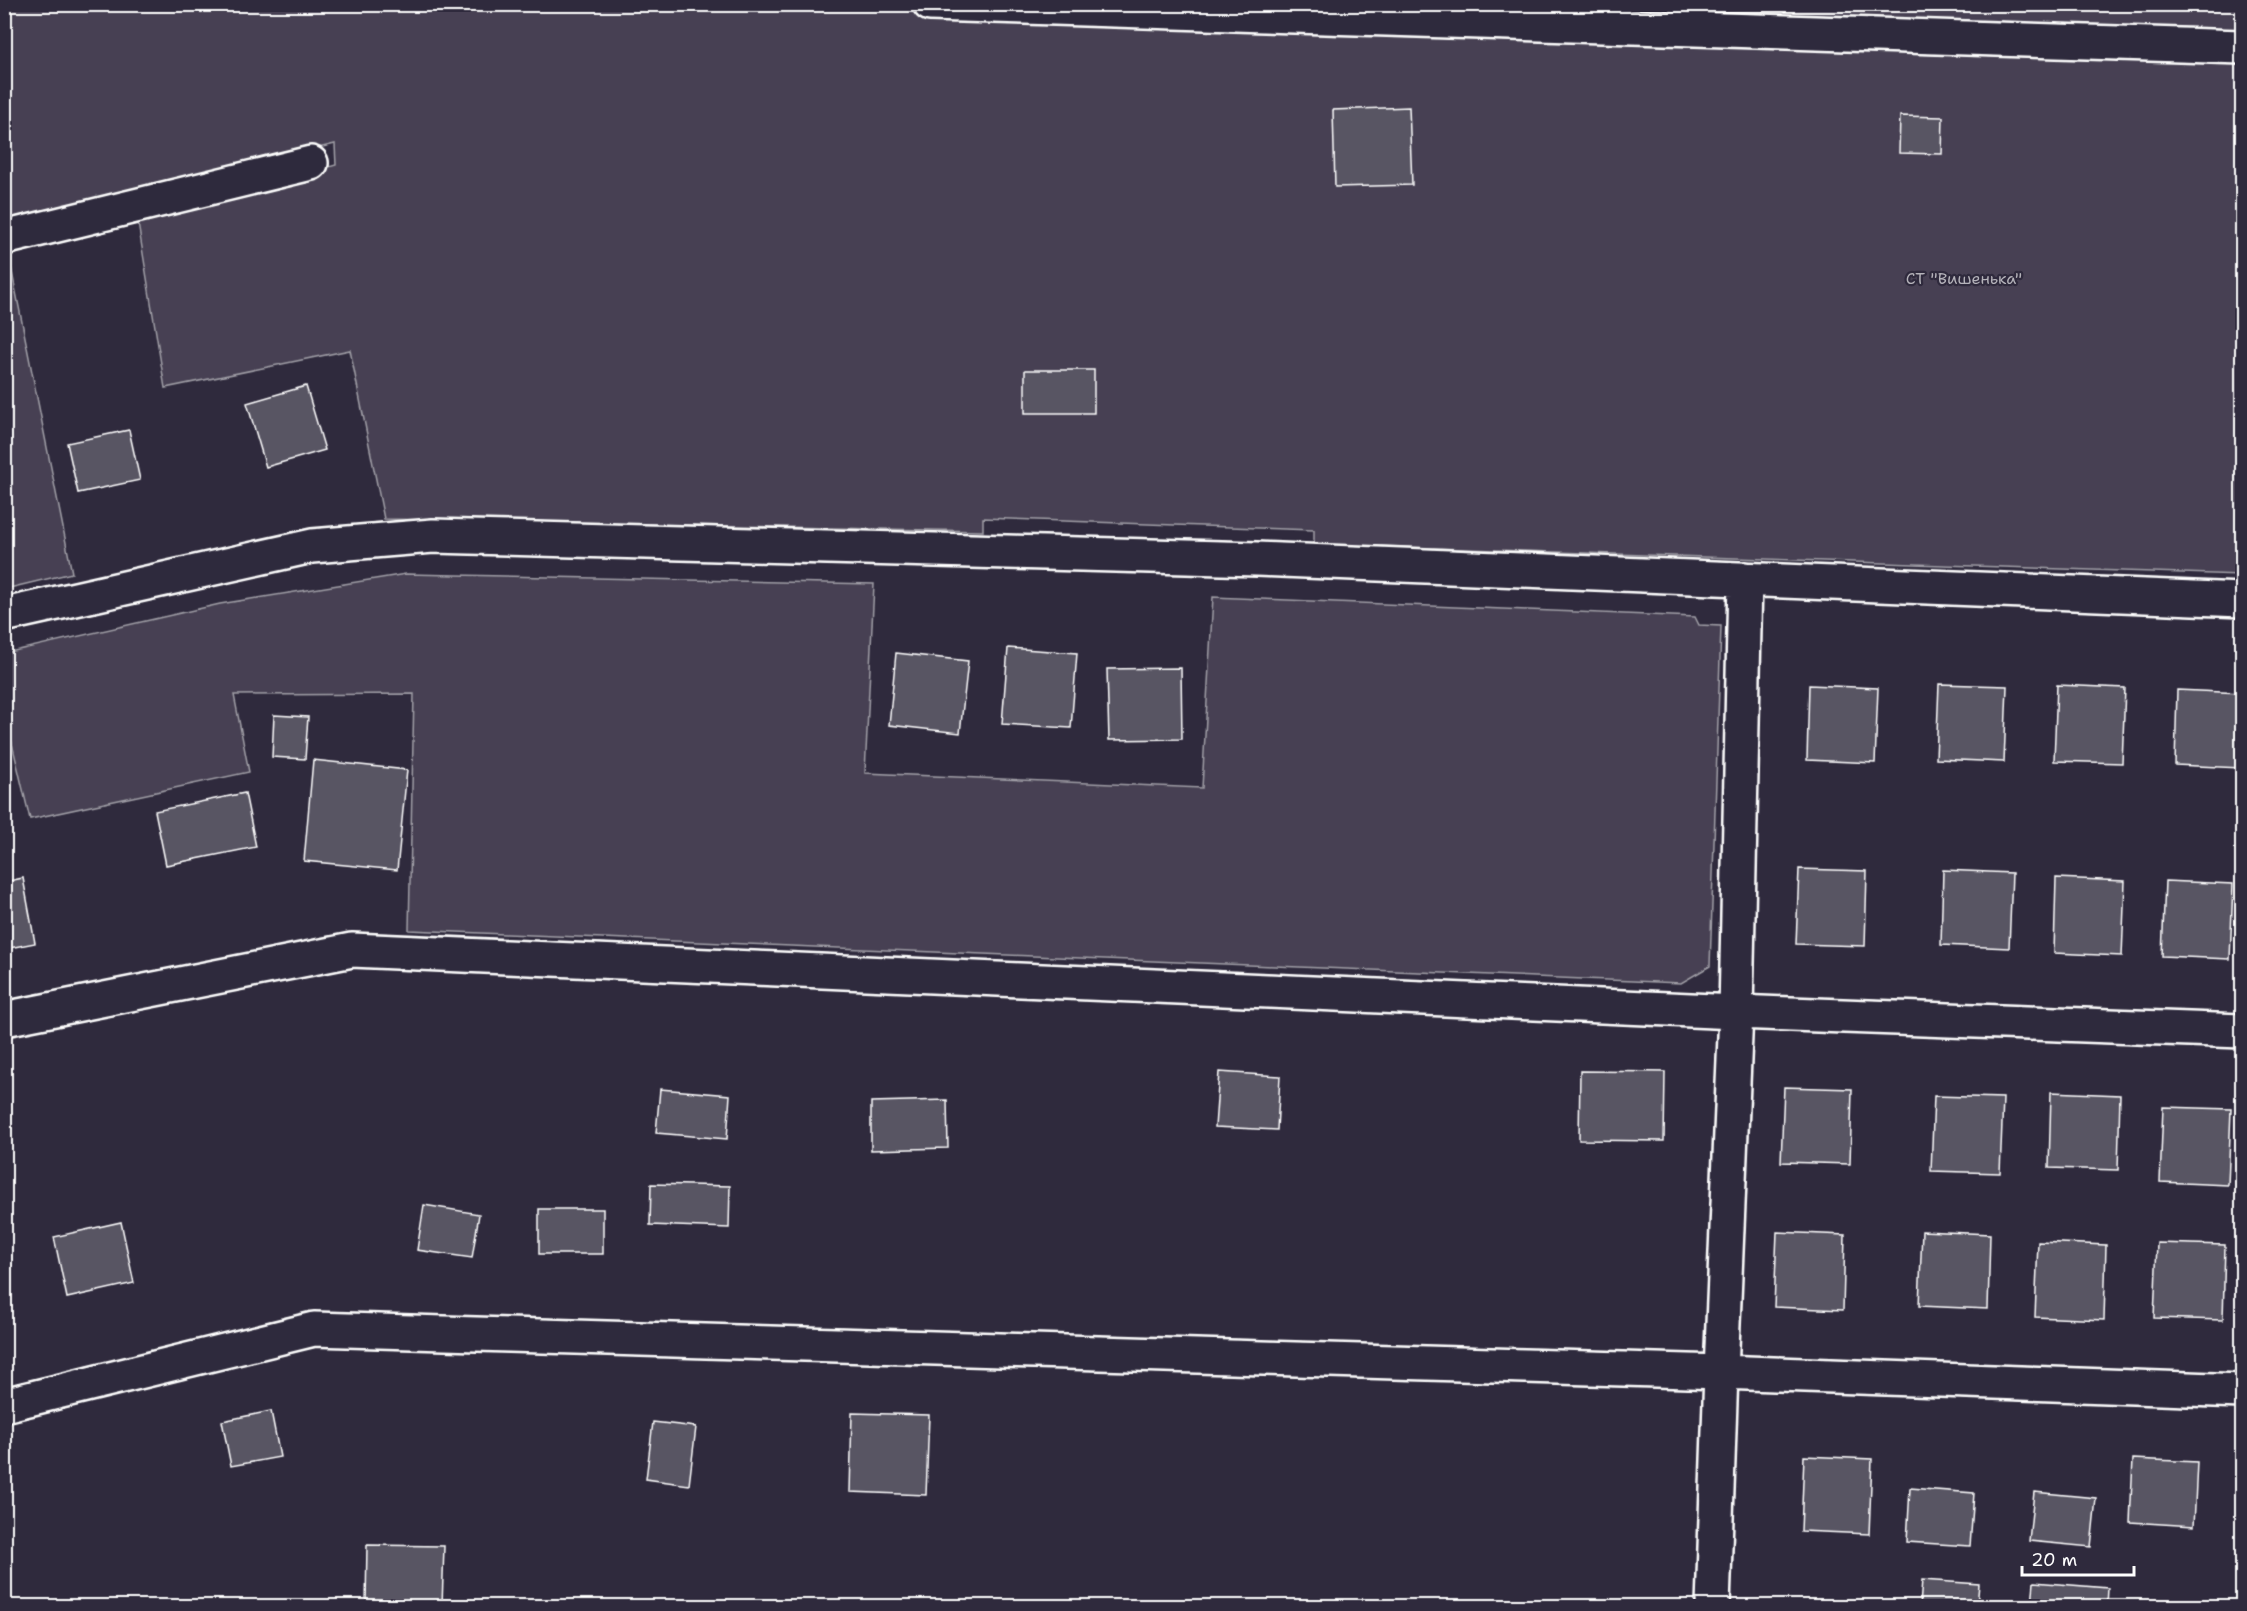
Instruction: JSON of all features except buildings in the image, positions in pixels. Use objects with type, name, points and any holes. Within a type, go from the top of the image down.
[{"type":"street","points":[[930,4],[2242,47]]},
{"type":"street","points":[[4,238],[311,163]]},
{"type":"street","points":[[4,615],[312,546],[433,536],[1245,559],[2242,600]]},
{"type":"street","points":[[1713,1606],[1736,1011],[1745,579]]},
{"type":"street","points":[[4,1019],[352,950],[2242,1031]]},
{"type":"street","points":[[4,1405],[314,1329],[1721,1372],[2242,1391]]},
{"type":"green space","name":"СТ \"Вишенька\"","points":[[4,5],[2242,5],[2242,575],[1314,544],[1314,530],[983,518],[983,531],[384,519],[350,350],[165,388],[138,223],[336,165],[335,144],[5,224]]},
{"type":"green space","points":[[9,257],[72,573],[5,589],[4,258]]},
{"type":"green space","points":[[406,574],[874,584],[865,773],[1202,788],[1213,597],[1695,617],[1699,625],[1721,626],[1710,966],[1681,983],[409,930],[414,694],[234,695],[249,772],[30,819],[5,714],[5,653],[220,604]]}]
